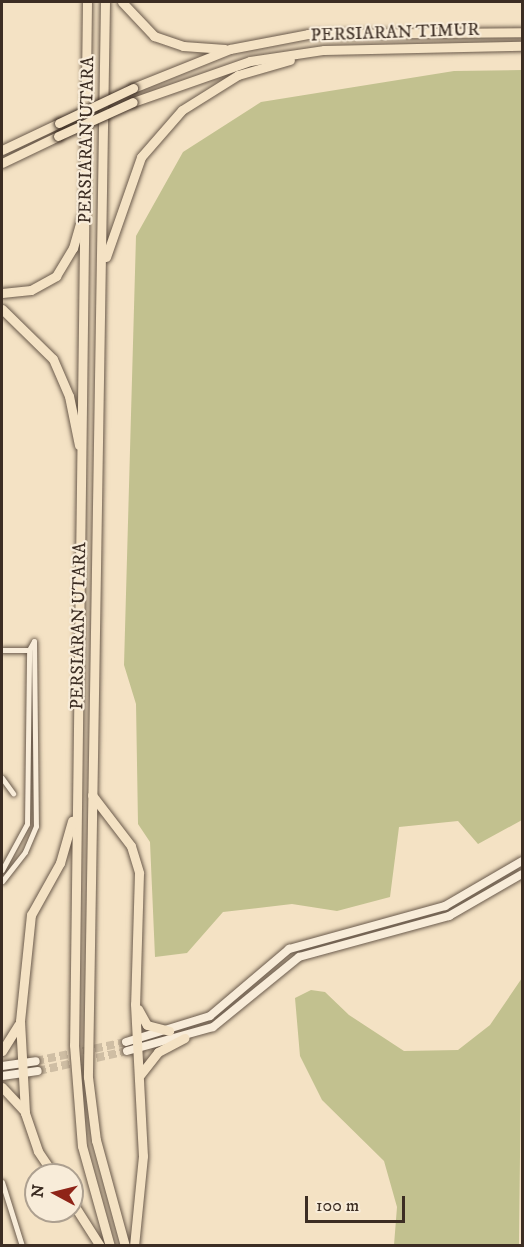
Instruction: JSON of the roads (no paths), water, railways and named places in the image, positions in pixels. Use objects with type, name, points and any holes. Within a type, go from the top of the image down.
[{"type":"main road","name":"PERSIARAN UTARA","points":[[87,2],[77,801],[76,1095],[82,1146],[110,1245]]},
{"type":"main road","name":"PERSIARAN UTARA","points":[[105,2],[88,1077],[96,1140],[125,1245]]},
{"type":"main road","points":[[122,2],[139,24],[161,39],[230,49]]},
{"type":"main road","name":"PERSIARAN TIMUR","points":[[2,150],[133,88],[230,49],[348,31],[522,32]]},
{"type":"main road","name":"PERSIARAN TIMUR","points":[[2,163],[133,102],[250,61],[324,50],[522,46]]},
{"type":"main road","points":[[102,274],[141,157],[182,110],[238,75],[324,50]]},
{"type":"main road","points":[[2,292],[31,290],[56,276],[73,248],[86,200]]},
{"type":"main road","points":[[2,309],[53,359],[69,396],[82,462]]},
{"type":"main road","points":[[92,795],[137,858],[135,1004],[143,1156],[134,1245]]},
{"type":"main road","points":[[46,1163],[38,1151],[25,1113],[19,1064],[20,1020],[31,915],[67,847],[77,801]]},
{"type":"main road","points":[[135,1004],[147,1025],[169,1031]]},
{"type":"main road","points":[[2,1051],[20,1020]]},
{"type":"main road","points":[[140,1076],[158,1052],[184,1038]]},
{"type":"main road","points":[[2,1088],[25,1113]]},
{"type":"main road","points":[[84,1220],[100,1245]]},
{"type":"street","points":[[2,870],[27,824],[28,650],[30,642],[36,643],[36,826],[25,852],[2,881]]},
{"type":"street","points":[[2,650],[28,650]]},
{"type":"street","points":[[2,778],[13,793]]},
{"type":"street","points":[[127,1051],[137,1044],[210,1016],[290,949],[445,906],[522,861]]},
{"type":"street","points":[[126,1042],[137,1044],[184,1038],[213,1027],[299,957],[449,916],[522,874]]},
{"type":"street","points":[[2,1066],[36,1061]]},
{"type":"street","points":[[2,1076],[38,1071]]},
{"type":"street","points":[[2,1182],[3,1192],[22,1245]]},
{"type":"tunnel","points":[[36,1061],[126,1042]]},
{"type":"tunnel","points":[[38,1071],[127,1051]]}]
